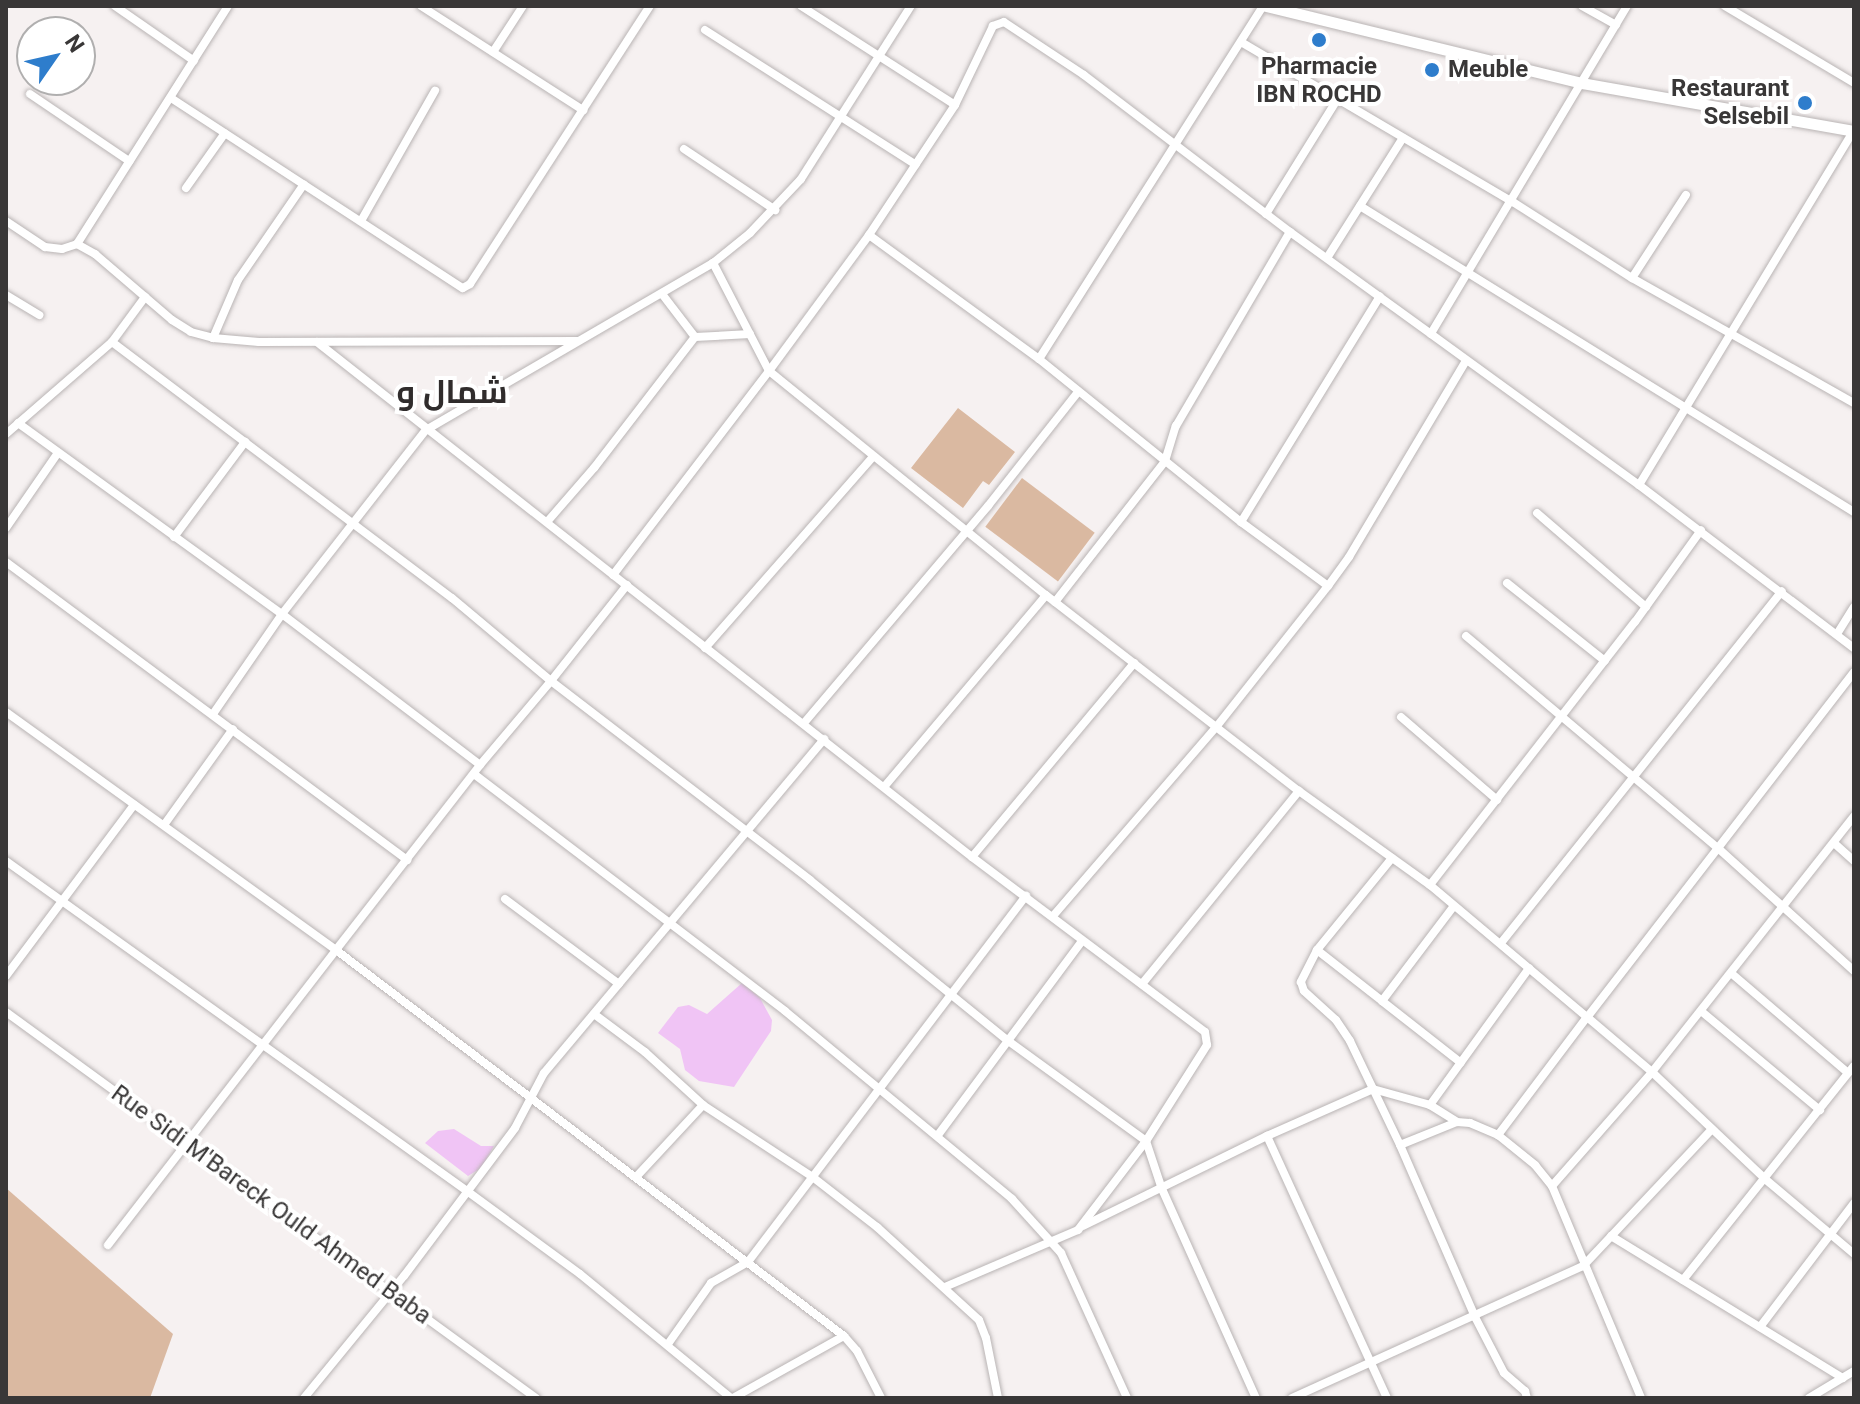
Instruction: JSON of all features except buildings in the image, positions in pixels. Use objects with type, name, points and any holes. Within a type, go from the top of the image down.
[{"type":"street","points":[[115,6],[194,61]]},
{"type":"street","points":[[6,221],[45,247],[62,249],[77,244],[228,6]]},
{"type":"street","points":[[421,6],[583,110]]},
{"type":"street","points":[[493,52],[523,6]]},
{"type":"street","points":[[171,98],[454,284],[467,287],[650,6]]},
{"type":"street","points":[[801,6],[955,105]]},
{"type":"street","points":[[213,714],[282,614],[426,430],[713,263],[775,210],[801,179],[842,119],[911,6]]},
{"type":"street","points":[[1039,359],[1264,6],[1360,32],[1582,83],[1854,131],[1639,485]]},
{"type":"street","points":[[1582,6],[1616,25]]},
{"type":"street","points":[[1431,334],[1513,202],[1627,6]]},
{"type":"street","points":[[1725,6],[1854,83]]},
{"type":"street","points":[[613,575],[869,235],[955,105],[993,26],[1004,22],[1084,75],[1290,232],[1701,530],[1854,648]]},
{"type":"street","points":[[705,30],[916,165]]},
{"type":"street","points":[[1241,42],[1513,202],[1632,278],[1854,403]]},
{"type":"street","points":[[361,221],[435,91]]},
{"type":"street","points":[[33,96],[129,161]]},
{"type":"street","points":[[1266,214],[1337,100]]},
{"type":"street","points":[[186,188],[225,133]]},
{"type":"street","points":[[1327,258],[1403,138]]},
{"type":"street","points":[[684,149],[775,210]]},
{"type":"street","points":[[213,338],[238,280],[304,184]]},
{"type":"street","points":[[1632,278],[1686,195]]},
{"type":"street","points":[[1360,206],[1854,512]]},
{"type":"street","points":[[1055,602],[1165,461],[1170,437],[1290,232]]},
{"type":"street","points":[[869,235],[1039,359],[1241,522],[1328,586]]},
{"type":"street","points":[[77,244],[95,254],[191,332],[213,338],[317,342],[580,341]]},
{"type":"street","points":[[713,263],[769,371],[1055,602],[1299,791],[1430,885],[1652,1072],[1765,1179],[1854,1254]]},
{"type":"street","points":[[662,294],[695,337]]},
{"type":"street","points":[[6,295],[39,315]]},
{"type":"street","points":[[1241,522],[1380,296]]},
{"type":"street","points":[[6,434],[112,342],[145,297]]},
{"type":"street","points":[[547,522],[594,468],[695,337],[750,334]]},
{"type":"street","points":[[112,342],[351,525],[452,598],[551,681],[747,831],[1007,1040],[1146,1141],[1162,1189],[1256,1398]]},
{"type":"street","points":[[317,342],[972,857],[1205,1032],[1208,1039],[1146,1141],[1083,1226]]},
{"type":"street","points":[[1053,916],[1217,726],[1328,586],[1349,557],[1466,361]]},
{"type":"street","points":[[804,723],[1078,392]]},
{"type":"street","points":[[18,423],[282,614],[480,765]]},
{"type":"street","points":[[174,537],[245,442]]},
{"type":"street","points":[[6,528],[57,454]]},
{"type":"street","points":[[705,648],[873,457]]},
{"type":"street","points":[[1537,513],[1646,607]]},
{"type":"street","points":[[1430,885],[1562,718],[1701,530]]},
{"type":"street","points":[[6,562],[407,860]]},
{"type":"street","points":[[1507,583],[1605,661]]},
{"type":"street","points":[[108,1245],[480,765],[627,585]]},
{"type":"street","points":[[1501,943],[1782,591]]},
{"type":"street","points":[[884,787],[1046,595]]},
{"type":"street","points":[[1837,634],[1854,607]]},
{"type":"street","points":[[1466,636],[1719,849],[1854,971]]},
{"type":"street","points":[[972,857],[1134,663]]},
{"type":"street","points":[[1498,1135],[1854,672]]},
{"type":"street","points":[[6,712],[336,950],[844,1336],[857,1351],[881,1398]]},
{"type":"street","points":[[1401,717],[1497,800]]},
{"type":"street","points":[[164,825],[233,729]]},
{"type":"street","points":[[304,1398],[467,1191],[532,1100],[544,1073],[824,739]]},
{"type":"street","points":[[474,774],[671,922],[938,1135],[1012,1199],[1053,1242],[1127,1398]]},
{"type":"street","points":[[1142,984],[1299,791]]},
{"type":"street","points":[[6,976],[134,805]]},
{"type":"street","points":[[1552,1186],[1652,1072],[1854,816]]},
{"type":"street","points":[[1834,843],[1854,861]]},
{"type":"street","points":[[1392,858],[1317,950],[1301,982],[1304,991],[1344,1030],[1400,1145],[1475,1317],[1504,1373],[1525,1391],[1527,1398]]},
{"type":"street","points":[[6,861],[467,1191],[668,1344],[732,1398],[844,1336]]},
{"type":"street","points":[[668,1344],[711,1283],[748,1262],[1026,896]]},
{"type":"street","points":[[505,899],[619,984]]},
{"type":"street","points":[[1382,1001],[1453,907]]},
{"type":"street","points":[[938,1135],[1082,941]]},
{"type":"street","points":[[1317,950],[1461,1063]]},
{"type":"street","points":[[1430,1105],[1529,968]]},
{"type":"street","points":[[1683,1280],[1851,1070],[1731,973]]},
{"type":"street","points":[[1701,1011],[1820,1110]]},
{"type":"street","name":"Rue Sidi M'Bareck Ould Ahmed Baba","points":[[6,1012],[536,1398]]},
{"type":"street","points":[[594,1014],[645,1052],[703,1105],[814,1178],[877,1227],[945,1287],[979,1320],[986,1338],[998,1398]]},
{"type":"street","points":[[945,1287],[1053,1242],[1267,1136],[1373,1089],[1430,1105],[1457,1122]]},
{"type":"street","points":[[637,1176],[703,1105]]},
{"type":"street","points":[[1400,1145],[1457,1122],[1470,1123],[1498,1135],[1535,1165],[1552,1186],[1641,1398]]},
{"type":"street","points":[[1292,1398],[1583,1266],[1712,1129]]},
{"type":"street","points":[[1267,1136],[1387,1398]]},
{"type":"street","points":[[1760,1327],[1854,1203]]},
{"type":"street","points":[[1611,1236],[1843,1378]]},
{"type":"street","points":[[1809,1398],[1854,1371]]},
{"type":"shaded area","points":[[958,408],[1015,452],[989,485],[983,481],[963,508],[911,468]]},
{"type":"shaded area","points":[[1022,478],[1095,533],[1058,581],[985,527]]},
{"type":"shaded area","points":[[742,983],[760,998],[772,1020],[771,1031],[734,1087],[699,1081],[685,1070],[680,1049],[658,1033],[678,1007],[689,1005],[707,1014]]},
{"type":"shaded area","points":[[454,1129],[481,1146],[494,1146],[481,1168],[468,1176],[425,1143],[438,1131]]},
{"type":"shaded area","points":[[6,1188],[173,1334],[150,1398],[6,1398]]},
{"type":"place","name":"Pharmacie IBN ROCHD","points":[[1319,40]]},
{"type":"place","name":"Meuble","points":[[1432,70]]},
{"type":"place","name":"Restaurant Selsebil","points":[[1805,103]]},
{"type":"district","name":"شمال و","points":[[452,392]]}]
